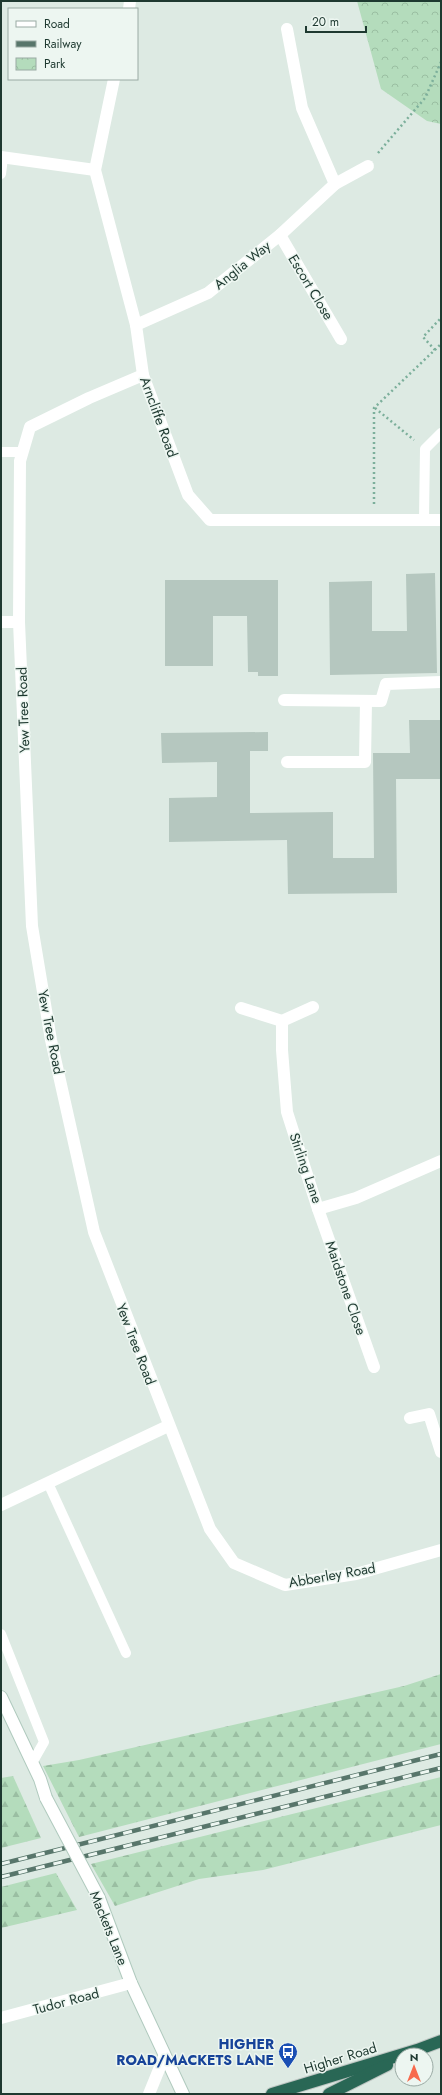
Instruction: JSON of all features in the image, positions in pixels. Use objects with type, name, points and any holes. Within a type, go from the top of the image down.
[{"type":"highway","name":"Higher Road","points":[[424,2047],[441,2040]]},
{"type":"highway","name":"Higher Road","points":[[272,2094],[394,2057]]},
{"type":"highway","name":"Higher Road","points":[[329,2094],[394,2062]]},
{"type":"street","points":[[287,29],[302,108],[335,184]]},
{"type":"street","name":"Arncliffe Road","points":[[114,80],[95,170],[136,325],[143,374],[188,495],[210,520],[441,520]]},
{"type":"street","points":[[2,158],[95,170]]},
{"type":"street","name":"Anglia Way","points":[[136,325],[208,293],[280,235],[335,184],[368,166]]},
{"type":"street","name":"Escort Close","points":[[280,235],[341,339]]},
{"type":"street","name":"Yew Tree Road","points":[[143,374],[88,398],[30,427],[20,461],[20,622],[32,926],[51,1040],[94,1232],[168,1426],[196,1492]]},
{"type":"street","points":[[1,622],[20,622]]},
{"type":"street","points":[[284,700],[381,701],[386,684],[441,682]]},
{"type":"street","points":[[287,762],[365,762],[366,701]]},
{"type":"street","points":[[241,1008],[282,1021],[313,1007]]},
{"type":"street","name":"Stirling Lane","points":[[282,1021],[282,1050],[287,1112],[318,1209],[356,1198],[441,1161]]},
{"type":"street","name":"Maidstone Close","points":[[318,1209],[374,1367]]},
{"type":"street","points":[[410,1418],[429,1414],[441,1452]]},
{"type":"street","points":[[1,1505],[168,1426]]},
{"type":"street","name":"Abberley Road","points":[[196,1492],[210,1529],[234,1563],[284,1585],[356,1574],[441,1550]]},
{"type":"street","name":"Mackets Lane","points":[[1,1697],[32,1763],[46,1798],[98,1898],[131,1983],[164,2057],[183,2094]]},
{"type":"street","name":"Tudor Road","points":[[1,2018],[131,1983]]},
{"type":"street","points":[[149,2094],[164,2057]]},
{"type":"lane","points":[[1,174],[2,158]]},
{"type":"lane","points":[[424,520],[425,449],[441,433]]},
{"type":"lane","points":[[1,452],[22,452]]},
{"type":"lane","points":[[48,1483],[126,1653]]},
{"type":"lane","points":[[1,1634],[44,1742],[32,1763]]},
{"type":"path","points":[[368,166],[388,139],[425,98],[441,62]]},
{"type":"path","points":[[435,350],[423,337],[441,318]]},
{"type":"path","points":[[373,520],[374,408],[441,344]]},
{"type":"path","points":[[374,408],[425,449]]},
{"type":"green space","points":[[357,1],[441,1],[441,124],[427,121],[381,89]]},
{"type":"green space","points":[[441,1674],[441,1744],[79,1837],[43,1766],[79,1760],[404,1686]]},
{"type":"green space","points":[[13,1776],[41,1838],[1,1848],[1,1778]]},
{"type":"green space","points":[[441,1777],[441,1825],[263,1870],[199,1879],[115,1906],[91,1864]]},
{"type":"green space","points":[[56,1873],[77,1910],[1,1928],[1,1887]]},
{"type":"building","points":[[435,573],[437,673],[330,675],[329,582],[372,581],[372,631],[407,631],[406,574]]},
{"type":"building","points":[[165,580],[278,580],[278,676],[258,676],[258,672],[248,672],[247,616],[213,616],[213,666],[165,666]]},
{"type":"building","points":[[409,720],[441,720],[441,779],[396,779],[397,893],[288,894],[287,840],[169,842],[169,798],[217,797],[217,762],[162,763],[161,733],[268,732],[268,751],[250,751],[250,813],[333,812],[333,858],[374,858],[373,753],[410,753]]},
{"type":"railway","points":[[1,1864],[441,1754]]},
{"type":"railway","points":[[1,1877],[441,1768]]},
{"type":"place","name":"HIGHER ROAD/MACKETS LANE","points":[[288,2069]]}]
